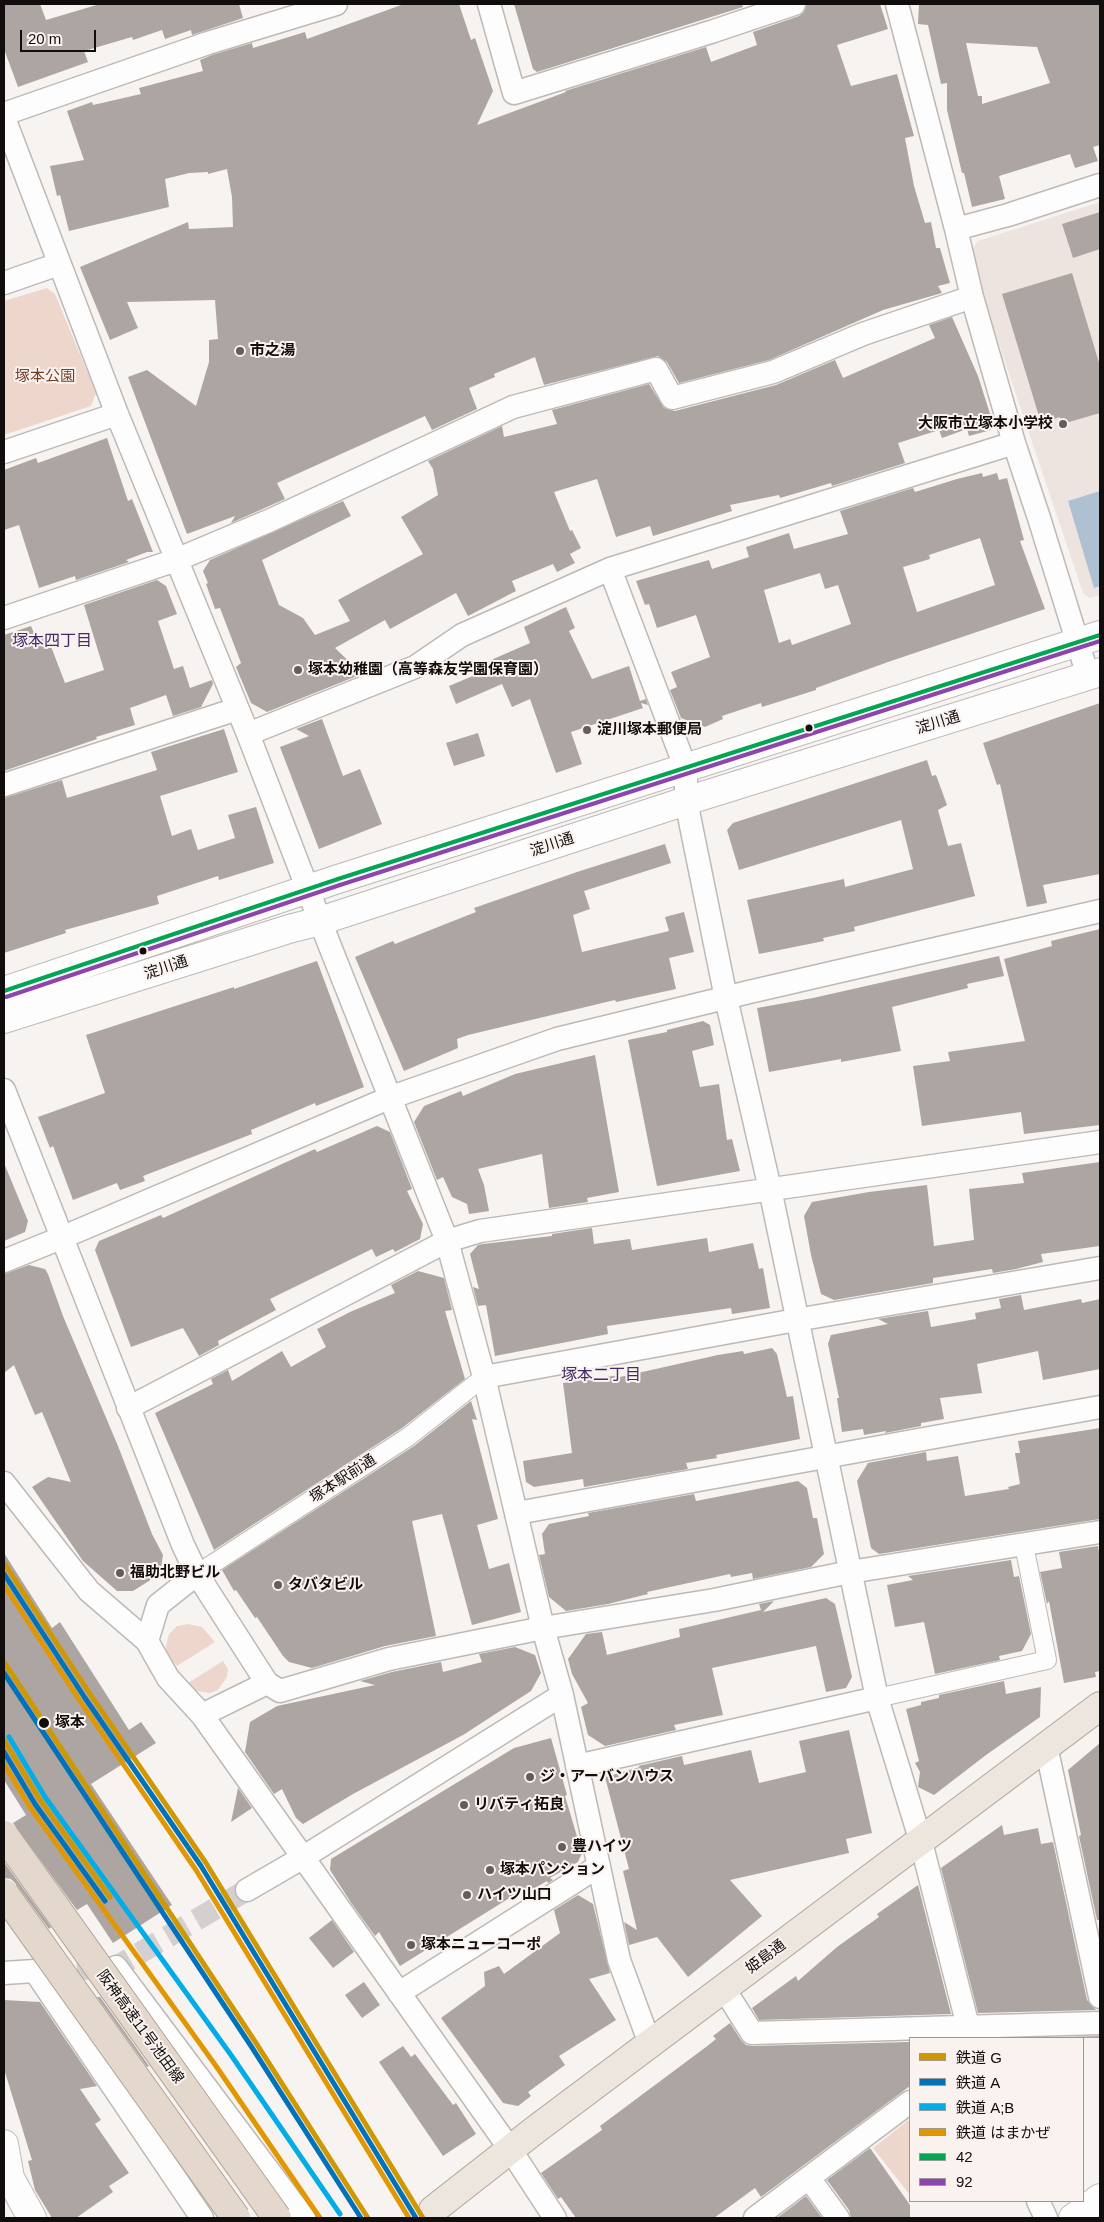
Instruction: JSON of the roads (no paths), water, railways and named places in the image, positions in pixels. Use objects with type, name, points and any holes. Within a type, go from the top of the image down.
[{"type":"highway","name":"阪神高速11号池田線","points":[[4,1835],[277,2218]]},
{"type":"highway","points":[[4,1893],[236,2218]]},
{"type":"main road","name":"姫島通","points":[[433,2210],[510,2149],[1100,1706]]},
{"type":"street","points":[[4,114],[208,43],[336,4]]},
{"type":"street","points":[[489,4],[514,93],[714,32],[794,4]]},
{"type":"street","points":[[897,4],[972,297],[1014,443],[1089,638],[1094,674]]},
{"type":"street","points":[[4,118],[117,414],[248,734],[447,1242],[484,1377],[543,1628],[562,1695],[619,1960],[650,2044]]},
{"type":"street","points":[[956,229],[1008,215],[1100,184]]},
{"type":"street","points":[[4,283],[59,264]]},
{"type":"street","points":[[4,618],[176,560],[271,520],[513,407],[656,369],[672,398],[773,372],[863,334],[972,297]]},
{"type":"street","points":[[4,452],[117,414]]},
{"type":"street","points":[[248,734],[414,667],[462,635],[610,569],[1014,443]]},
{"type":"street","points":[[610,569],[686,769],[686,801],[726,998],[770,1189],[825,1458],[877,1698],[921,1842],[970,2032]]},
{"type":"street","name":"淀川通","points":[[4,991],[308,889],[1089,638]]},
{"type":"street","name":"淀川通","points":[[4,1020],[289,929],[320,921],[686,801],[1094,674]]},
{"type":"street","points":[[4,785],[237,709]]},
{"type":"street","points":[[4,1261],[389,1098],[557,1039],[1100,911]]},
{"type":"street","points":[[4,1090],[128,1408],[197,1574],[267,1683],[280,1691],[389,1659],[543,1628],[714,1600],[850,1572],[1100,1532]]},
{"type":"street","points":[[128,1408],[447,1242],[480,1231],[1100,1142]]},
{"type":"street","points":[[484,1377],[796,1320],[1100,1268]]},
{"type":"street","name":"塚本駅前通","points":[[197,1574],[408,1437],[484,1377]]},
{"type":"street","points":[[517,1513],[1100,1407]]},
{"type":"street","points":[[4,1483],[89,1591],[147,1641],[168,1678],[202,1716],[510,2149],[556,2218]]},
{"type":"street","points":[[577,1766],[1047,1660],[1024,1544]]},
{"type":"street","points":[[147,1641],[158,1605],[197,1574]]},
{"type":"street","points":[[202,1716],[267,1683]]},
{"type":"street","points":[[247,1890],[302,1858],[562,1695]]},
{"type":"street","points":[[1046,1746],[1100,1997]]},
{"type":"street","points":[[399,1993],[599,1866]]},
{"type":"street","points":[[116,1966],[304,2218]]},
{"type":"street","points":[[4,1973],[36,1971],[199,2217]]},
{"type":"street","points":[[724,1989],[752,2033],[970,2032],[1100,2023]]},
{"type":"street","points":[[755,2218],[909,2103]]},
{"type":"street","points":[[4,2144],[10,2178],[32,2218]]},
{"type":"street","points":[[809,2178],[838,2218]]},
{"type":"street","points":[[1073,2218],[1100,2198]]},
{"type":"street","points":[[1038,2202],[1046,2218]]},
{"type":"water","points":[[1100,491],[1100,586],[1094,588],[1068,501]]},
{"type":"tunnel","points":[[44,1971],[116,1967],[247,1890]]},
{"type":"rail line","name":"G","points":[[4,1563],[90,1694],[206,1863],[423,2218]]},
{"type":"rail line","name":"A","points":[[4,1574],[85,1698],[201,1866],[416,2218]]},
{"type":"rail line","name":"はまかぜ","points":[[4,1585],[80,1701],[196,1870],[409,2218]]},
{"type":"rail line","name":"G","points":[[4,1662],[256,2043],[368,2218]]},
{"type":"rail line","name":"A","points":[[4,1673],[251,2046],[361,2218]]},
{"type":"rail line","name":"A;B","points":[[9,1737],[45,1797],[231,2055],[340,2214]]},
{"type":"rail line","name":"G","points":[[4,1740],[40,1800],[110,1897]]},
{"type":"rail line","name":"A","points":[[4,1752],[35,1804],[105,1901]]},
{"type":"rail line","name":"はまかぜ","points":[[4,1764],[30,1807],[216,2066],[320,2218]]},
{"type":"place","name":"市之湯","points":[[240,351]]},
{"type":"place","name":"大阪市立塚本小学校","points":[[1063,424]]},
{"type":"place","name":"塚本幼稚園（高等森友学園保育園）","points":[[298,670]]},
{"type":"place","name":"淀川塚本郵便局","points":[[587,730]]},
{"type":"place","name":"福助北野ビル","points":[[120,1573]]},
{"type":"place","name":"タバタビル","points":[[278,1585]]},
{"type":"place","name":"塚本","points":[[44,1723]]},
{"type":"place","name":"ジ・アーバンハウス","points":[[530,1777]]},
{"type":"place","name":"リバティ拓良","points":[[464,1805]]},
{"type":"place","name":"豊ハイツ","points":[[562,1847]]},
{"type":"place","name":"塚本パンション","points":[[490,1870]]},
{"type":"place","name":"ハイツ山口","points":[[467,1895]]},
{"type":"place","name":"塚本ニューコーポ","points":[[411,1945]]},
{"type":"district","name":"塚本四丁目","points":[[52,642]]},
{"type":"district","name":"塚本二丁目","points":[[601,1376]]},
{"type":"park label","name":"塚本公園","points":[[45,377]]}]
